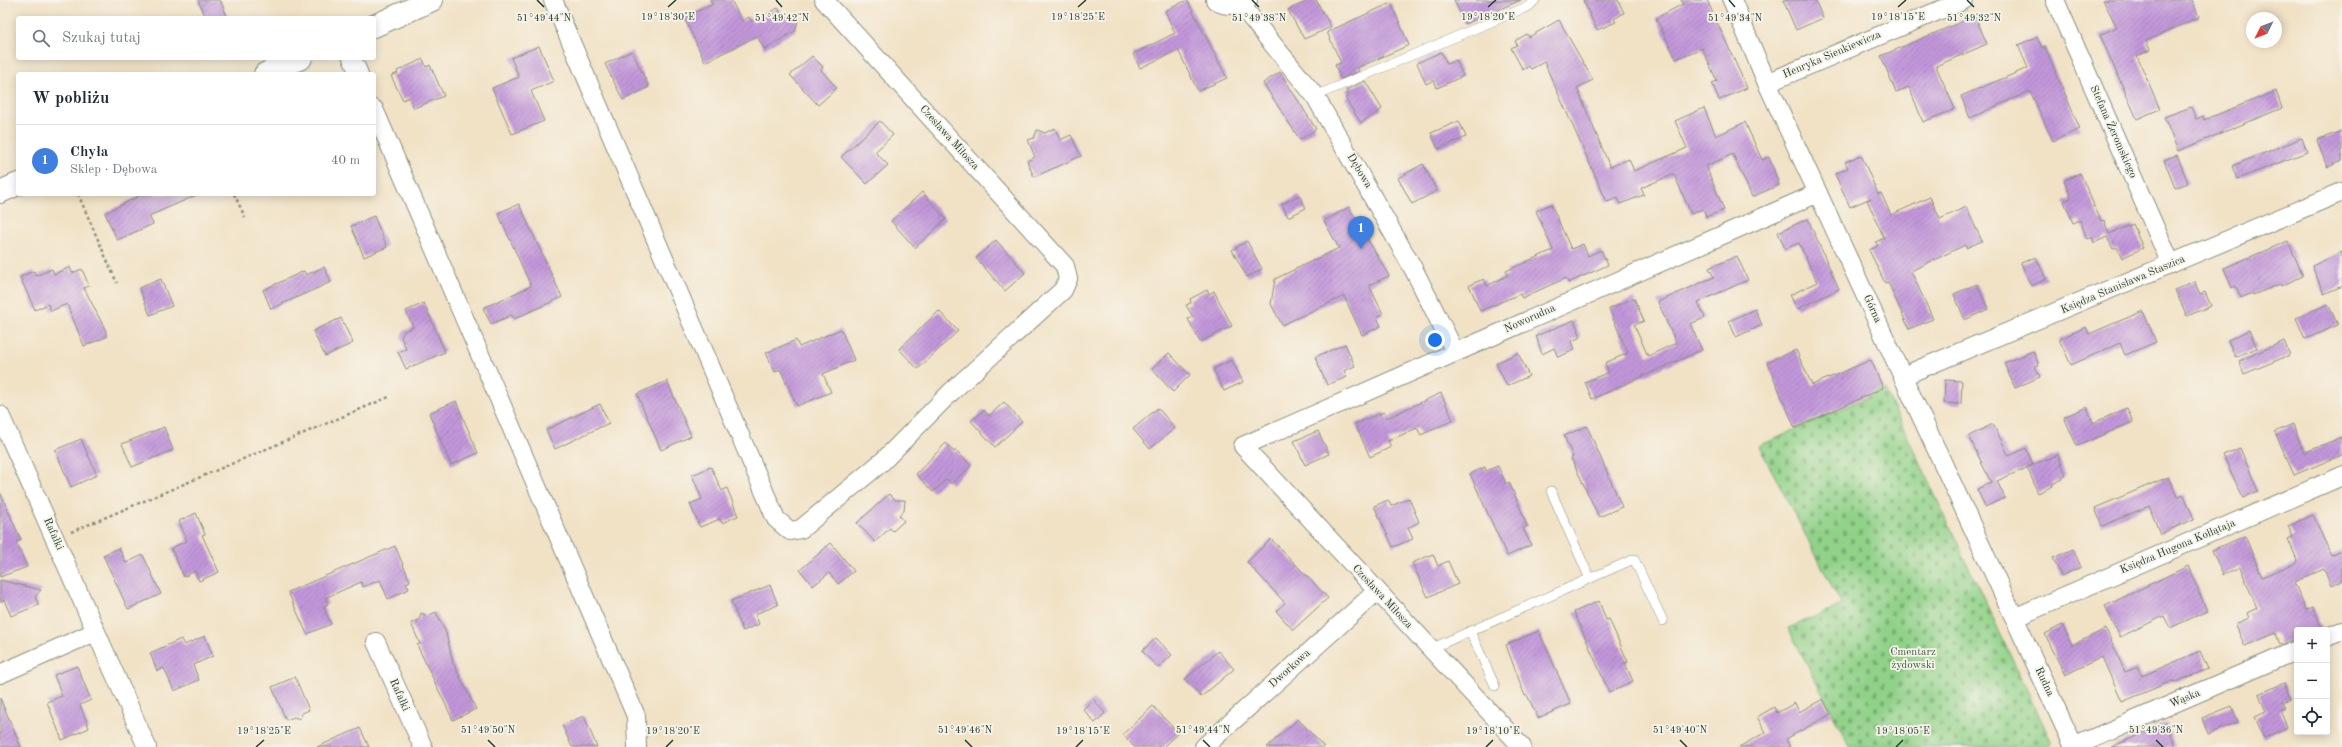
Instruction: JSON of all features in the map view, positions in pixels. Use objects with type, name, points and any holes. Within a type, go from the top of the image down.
[{"type":"street","points":[[376,25],[432,0]]},
{"type":"street","name":"Czesława Miłosza","points":[[553,0],[776,519],[790,531],[801,528],[883,461],[950,393],[1063,290],[1068,279],[1065,266],[824,0]]},
{"type":"street","points":[[1215,0],[1228,5],[1244,2]]},
{"type":"street","name":"Górna","points":[[1732,0],[1767,82],[2014,618]]},
{"type":"street","name":"Henryka Sienkiewicza","points":[[1767,82],[1964,0]]},
{"type":"street","name":"Stefana Żeromskiego","points":[[2055,0],[2171,264]]},
{"type":"street","name":"Dębowa","points":[[1244,2],[1314,96],[1411,263],[1455,352]]},
{"type":"street","points":[[270,72],[297,60]]},
{"type":"street","points":[[353,60],[358,72]]},
{"type":"street","points":[[376,114],[636,716],[637,747]]},
{"type":"street","points":[[0,192],[16,185]]},
{"type":"street","name":"Księdza Stanisława Staszica","points":[[1903,376],[2342,192]]},
{"type":"street","name":"Noworudna","points":[[1242,446],[1818,193]]},
{"type":"street","name":"Rafałki","points":[[0,415],[5,440],[55,538],[95,632],[147,747]]},
{"type":"street","name":"Czesława Miłosza","points":[[1242,446],[1376,592],[1522,747]]},
{"type":"street","name":"Księdza Hugona Kołłątaja","points":[[2014,618],[2342,476]]},
{"type":"street","name":"Dworkowa","points":[[1204,747],[1376,592]]},
{"type":"street","name":"Rudna","points":[[2014,618],[2074,747]]},
{"type":"street","points":[[2330,636],[2342,631]]},
{"type":"street","points":[[0,674],[95,632]]},
{"type":"street","name":"Rafałki","points":[[376,642],[423,747]]},
{"type":"street","name":"Wąska","points":[[2074,747],[2105,741],[2294,651]]},
{"type":"lane","points":[[1314,96],[1529,6],[1535,0]]},
{"type":"lane","points":[[1550,491],[1590,578]]},
{"type":"lane","points":[[1430,649],[1634,559],[1663,620]]},
{"type":"lane","points":[[1470,632],[1495,686]]},
{"type":"path","points":[[79,196],[117,283]]},
{"type":"path","points":[[235,196],[245,218]]},
{"type":"path","points":[[55,538],[389,397]]},
{"type":"green space","name":"Cmentarz żydowski","points":[[1885,389],[2052,743],[2044,747],[1850,747],[1788,628],[1842,605],[1759,446]]},
{"type":"building","points":[[198,0],[220,0],[227,16],[205,16]]},
{"type":"building","points":[[710,0],[731,0],[742,21],[749,17],[752,22],[778,8],[785,19],[788,17],[798,21],[795,31],[764,49],[757,36],[705,62],[684,17],[713,4]]},
{"type":"building","points":[[1187,0],[1227,78],[1198,91],[1178,50],[1140,68],[1133,54],[1175,33],[1165,11]]},
{"type":"building","points":[[1310,0],[1316,0],[1331,27],[1304,39],[1288,10]]},
{"type":"building","points":[[1454,0],[1521,0],[1465,24]]},
{"type":"building","points":[[1583,0],[1618,0],[1624,13],[1614,19],[1616,22],[1597,30]]},
{"type":"building","points":[[1681,0],[1707,0],[1747,88],[1719,100],[1712,83],[1717,81],[1702,48],[1676,59],[1656,18],[1683,4]]},
{"type":"building","points":[[1783,0],[1815,0],[1823,18],[1796,30]]},
{"type":"building","points":[[2103,0],[2192,0],[2199,17],[2146,41],[2150,50],[2137,56],[2160,109],[2137,119],[2100,35],[2117,27]]},
{"type":"building","points":[[1391,3],[1409,45],[1357,68],[1359,71],[1341,79],[1335,65],[1341,63],[1327,32]]},
{"type":"building","points":[[1975,16],[1987,44],[1936,66],[1955,109],[1923,122],[1909,87],[1896,92],[1881,56]]},
{"type":"building","points":[[1559,20],[1593,80],[1577,88],[1610,167],[1629,159],[1634,171],[1687,148],[1675,121],[1704,108],[1716,136],[1745,122],[1762,160],[1769,157],[1779,185],[1752,197],[1733,154],[1706,166],[1724,210],[1706,217],[1703,209],[1691,214],[1674,174],[1641,188],[1644,195],[1620,204],[1618,198],[1607,202],[1544,62],[1531,69],[1529,66],[1523,70],[1511,48],[1517,45],[1515,41],[1527,34],[1529,37]]},
{"type":"building","points":[[2037,37],[2042,48],[2045,47],[2080,129],[2053,141],[2030,91],[1970,118],[1961,96],[2028,68],[2018,45]]},
{"type":"building","points":[[539,46],[554,81],[531,91],[544,121],[512,134],[492,88],[519,77],[511,58]]},
{"type":"building","points":[[632,51],[649,87],[623,100],[605,64]]},
{"type":"building","points":[[1441,52],[1447,64],[1456,60],[1463,76],[1437,88],[1434,80],[1426,84],[1417,63]]},
{"type":"building","points":[[812,56],[823,67],[821,70],[837,88],[818,105],[790,75]]},
{"type":"building","points":[[423,59],[426,67],[430,65],[444,96],[414,108],[409,97],[403,100],[391,76],[398,73],[397,71]]},
{"type":"building","points":[[1280,72],[1316,129],[1300,140],[1263,83]]},
{"type":"building","points":[[1365,81],[1382,109],[1361,123],[1345,98],[1349,96],[1346,90]]},
{"type":"building","points":[[2276,91],[2282,108],[2178,151],[2164,117],[2191,107],[2196,119],[2203,116],[2204,120]]},
{"type":"building","points":[[880,121],[893,135],[875,152],[888,165],[867,184],[841,157]]},
{"type":"building","points":[[1459,121],[1466,137],[1438,149],[1431,133]]},
{"type":"building","points":[[1055,128],[1060,140],[1071,135],[1081,156],[1034,177],[1027,161],[1035,157],[1028,140],[1034,138],[1037,130],[1045,133]]},
{"type":"building","points":[[2342,131],[2342,161],[2327,167],[2317,140]]},
{"type":"building","points":[[2302,138],[2307,152],[2237,179],[2232,166]]},
{"type":"building","points":[[1861,155],[1878,194],[1881,193],[1891,215],[1930,197],[1940,219],[1966,207],[1982,241],[1966,248],[1965,245],[1911,271],[1933,319],[1909,329],[1888,282],[1885,283],[1869,250],[1878,246],[1876,242],[1884,238],[1867,200],[1871,198],[1850,207],[1835,174],[1848,168],[1845,162]]},
{"type":"building","points":[[2177,155],[2188,183],[2175,188],[2164,160]]},
{"type":"building","points":[[1423,164],[1437,191],[1412,204],[1398,178]]},
{"type":"building","points":[[2080,173],[2101,221],[2104,220],[2109,234],[2133,224],[2143,248],[2122,258],[2117,247],[2113,249],[2107,237],[2094,243],[2092,237],[2087,239],[2080,220],[2073,223],[2064,201],[2071,198],[2064,181]]},
{"type":"building","points":[[922,192],[946,219],[915,248],[891,221]]},
{"type":"building","points":[[1299,195],[1306,208],[1288,217],[1282,204]]},
{"type":"building","points":[[139,196],[194,196],[149,216],[153,224],[117,240],[105,213]]},
{"type":"building","points":[[519,204],[562,297],[514,319],[512,315],[491,324],[483,308],[531,286],[498,213]]},
{"type":"building","points":[[1551,204],[1571,249],[1583,244],[1588,256],[1601,250],[1608,265],[1568,283],[1566,278],[1522,298],[1520,294],[1480,311],[1469,285],[1484,279],[1487,286],[1508,275],[1506,271],[1553,250],[1536,211]]},
{"type":"building","points":[[1349,207],[1389,276],[1369,285],[1383,314],[1377,317],[1381,326],[1362,335],[1344,296],[1282,325],[1271,304],[1275,279],[1339,248],[1324,221]]},
{"type":"building","points":[[374,216],[387,247],[364,257],[351,226]]},
{"type":"building","points":[[1808,219],[1839,289],[1797,309],[1790,295],[1817,282],[1799,243],[1785,249],[1778,232]]},
{"type":"building","points":[[996,240],[1025,273],[1005,291],[976,258]]},
{"type":"building","points":[[1247,241],[1262,269],[1247,277],[1232,250]]},
{"type":"building","points":[[2288,241],[2303,276],[2281,286],[2280,284],[2253,295],[2252,293],[2241,298],[2236,286],[2232,288],[2224,268]]},
{"type":"building","points":[[2342,252],[2342,286],[2324,294],[2312,266]]},
{"type":"building","points":[[1737,256],[1748,280],[1698,302],[1705,318],[1690,324],[1702,350],[1592,399],[1585,382],[1609,372],[1605,363],[1628,353],[1609,309],[1634,298],[1644,321],[1634,325],[1648,356],[1676,343],[1658,302],[1714,277],[1709,268]]},
{"type":"building","points":[[2036,257],[2046,279],[2031,286],[2021,263]]},
{"type":"building","points":[[70,267],[72,273],[82,269],[89,286],[84,288],[106,331],[106,337],[84,346],[67,304],[51,311],[48,304],[35,310],[20,277],[34,271],[36,276],[52,269],[54,274]]},
{"type":"building","points":[[324,267],[331,282],[271,309],[263,290],[304,271],[306,275]]},
{"type":"building","points":[[161,279],[172,306],[150,315],[139,288]]},
{"type":"building","points":[[2194,281],[2200,294],[2205,292],[2211,306],[2187,316],[2175,290]]},
{"type":"building","points":[[1977,284],[1988,309],[1965,320],[1954,294]]},
{"type":"building","points":[[1207,290],[1209,294],[1214,291],[1232,326],[1200,342],[1188,319],[1193,317],[1186,305],[1191,303],[1190,299]]},
{"type":"building","points":[[424,303],[445,352],[406,369],[398,352],[406,349],[401,337],[404,331],[413,327],[406,311]]},
{"type":"building","points":[[2328,304],[2338,325],[2305,339],[2296,318]]},
{"type":"building","points":[[1755,309],[1762,325],[1736,337],[1729,321]]},
{"type":"building","points":[[939,311],[958,331],[918,369],[899,349]]},
{"type":"building","points":[[2143,311],[2156,342],[2125,355],[2120,343],[2071,365],[2059,339],[2086,327],[2089,334]]},
{"type":"building","points":[[341,318],[353,343],[325,356],[313,331]]},
{"type":"building","points":[[1574,320],[1581,337],[1572,341],[1575,350],[1558,357],[1554,348],[1542,354],[1536,336]]},
{"type":"building","points":[[841,329],[854,360],[823,374],[831,392],[797,406],[780,369],[775,372],[766,353],[796,340],[799,347]]},
{"type":"building","points":[[2249,330],[2257,348],[2235,357],[2228,340]]},
{"type":"building","points":[[2284,341],[2290,355],[2244,374],[2239,361]]},
{"type":"building","points":[[1345,344],[1355,366],[1344,371],[1347,377],[1327,385],[1315,357]]},
{"type":"building","points":[[1796,350],[1812,385],[1871,360],[1883,388],[1795,428],[1767,362]]},
{"type":"building","points":[[2033,351],[2039,365],[2035,366],[2040,377],[2015,388],[2004,363]]},
{"type":"building","points":[[1169,353],[1190,375],[1173,392],[1152,369]]},
{"type":"building","points":[[1518,353],[1529,376],[1507,386],[1496,363]]},
{"type":"building","points":[[1232,360],[1243,382],[1224,391],[1213,369]]},
{"type":"building","points":[[1945,380],[1962,381],[1961,404],[1944,403]]},
{"type":"building","points":[[667,381],[691,436],[661,450],[637,394]]},
{"type":"building","points":[[1441,393],[1453,420],[1421,435],[1417,428],[1388,441],[1391,447],[1370,457],[1355,424],[1384,412],[1387,418]]},
{"type":"building","points":[[456,401],[478,453],[451,465],[429,413]]},
{"type":"building","points":[[1004,402],[1022,422],[995,447],[971,421],[984,410],[989,416]]},
{"type":"building","points":[[600,404],[609,423],[555,449],[546,430]]},
{"type":"building","points":[[2087,407],[2093,423],[2127,408],[2133,422],[2077,446],[2064,417]]},
{"type":"building","points":[[1158,408],[1175,428],[1150,449],[1133,429]]},
{"type":"building","points":[[1993,424],[2009,456],[2026,448],[2033,465],[1997,481],[2005,498],[1985,507],[1977,489],[1991,483],[1969,436]]},
{"type":"building","points":[[2293,424],[2304,453],[2342,437],[2342,455],[2294,475],[2275,432]]},
{"type":"building","points":[[1587,426],[1622,507],[1599,517],[1571,458],[1573,457],[1564,436]]},
{"type":"building","points":[[164,427],[173,450],[132,467],[122,444]]},
{"type":"building","points":[[1318,431],[1329,454],[1305,465],[1294,441]]},
{"type":"building","points":[[81,439],[97,475],[71,487],[55,450]]},
{"type":"building","points":[[946,443],[954,452],[956,450],[971,466],[951,484],[947,479],[933,492],[916,474]]},
{"type":"building","points":[[2240,448],[2258,491],[2243,498],[2223,455]]},
{"type":"building","points":[[2058,455],[2066,475],[2062,477],[2063,479],[2052,484],[2053,486],[2038,493],[2027,467]]},
{"type":"building","points":[[1498,466],[1506,484],[1509,482],[1519,505],[1527,526],[1523,528],[1531,545],[1507,556],[1470,474],[1485,467],[1486,471]]},
{"type":"building","points":[[711,467],[722,491],[727,488],[738,516],[722,523],[720,519],[700,527],[690,504],[702,499],[692,475]]},
{"type":"building","points":[[2168,477],[2177,497],[2184,495],[2194,519],[2160,534],[2149,506],[2102,526],[2095,508]]},
{"type":"building","points":[[0,492],[21,540],[16,542],[27,567],[0,577]]},
{"type":"building","points":[[889,494],[895,500],[905,500],[904,511],[899,515],[904,521],[893,531],[890,528],[875,542],[857,523]]},
{"type":"building","points":[[1409,498],[1419,522],[1408,528],[1413,539],[1393,547],[1374,506],[1388,500],[1391,506]]},
{"type":"building","points":[[196,513],[205,534],[202,535],[219,572],[199,581],[195,571],[184,577],[171,548],[187,541],[179,521]]},
{"type":"building","points":[[2313,515],[2331,555],[2342,550],[2342,581],[2331,586],[2324,569],[2294,582],[2306,610],[2313,607],[2322,627],[2294,627],[2294,639],[2280,645],[2276,633],[2245,646],[2235,624],[2249,618],[2247,613],[2257,608],[2240,567],[2223,575],[2212,550],[2245,536],[2262,577],[2298,562],[2288,539],[2293,537],[2288,526]]},
{"type":"building","points":[[1271,539],[1328,598],[1293,630],[1276,611],[1285,603],[1247,562]]},
{"type":"building","points":[[831,543],[854,571],[838,584],[829,573],[813,586],[800,570]]},
{"type":"building","points":[[395,546],[410,581],[406,583],[409,589],[388,599],[380,580],[363,587],[361,582],[325,598],[328,604],[323,606],[331,624],[307,634],[288,592]]},
{"type":"building","points":[[119,548],[126,563],[143,555],[161,594],[128,609],[103,555]]},
{"type":"building","points":[[2073,549],[2081,567],[2061,576],[2053,558]]},
{"type":"building","points":[[1433,554],[1438,566],[1448,561],[1458,584],[1428,597],[1412,563]]},
{"type":"building","points":[[2188,566],[2207,611],[2170,628],[2164,616],[2120,637],[2105,606]]},
{"type":"building","points":[[0,580],[41,590],[35,597],[39,605],[11,616],[4,600],[0,602]]},
{"type":"building","points":[[770,585],[778,605],[755,614],[759,624],[743,631],[731,601]]},
{"type":"building","points":[[1599,601],[1606,620],[1609,619],[1628,662],[1625,663],[1633,681],[1609,692],[1574,612]]},
{"type":"building","points":[[436,612],[446,633],[453,663],[476,709],[453,720],[417,645],[420,644],[411,623],[419,620],[421,613],[428,616]]},
{"type":"building","points":[[2062,625],[2072,645],[2106,629],[2125,672],[2138,667],[2142,676],[2200,651],[2208,669],[2173,683],[2172,681],[2122,702],[2102,657],[2065,675],[2045,634]]},
{"type":"building","points":[[1539,631],[1571,704],[1538,718],[1527,695],[1525,696],[1506,645]]},
{"type":"building","points":[[205,636],[213,656],[193,665],[199,680],[174,691],[164,668],[157,671],[150,653],[181,639],[184,645]]},
{"type":"building","points":[[1156,638],[1172,655],[1158,668],[1142,651]]},
{"type":"building","points":[[1218,651],[1234,669],[1201,697],[1185,679]]},
{"type":"building","points":[[77,666],[91,700],[80,705],[89,728],[62,740],[47,702],[62,696],[54,675]]},
{"type":"building","points":[[295,677],[309,710],[302,713],[300,719],[294,717],[286,720],[272,687]]},
{"type":"building","points":[[2284,683],[2290,699],[2282,702],[2285,708],[2280,710],[2287,727],[2264,738],[2255,717],[2266,712],[2259,694]]},
{"type":"building","points":[[0,698],[21,747],[0,747]]},
{"type":"building","points":[[1093,699],[1105,713],[1095,723],[1083,709]]},
{"type":"building","points":[[1823,699],[1831,714],[1786,739],[1790,747],[1739,747],[1766,732],[1757,717],[1774,707],[1777,713],[1795,703],[1799,712]]},
{"type":"building","points":[[1153,706],[1178,733],[1163,747],[1134,747],[1123,734]]},
{"type":"building","points":[[2232,706],[2238,722],[2208,734],[2202,718]]},
{"type":"building","points":[[584,716],[597,747],[572,747],[562,725]]},
{"type":"building","points":[[1298,719],[1324,747],[1267,747]]},
{"type":"building","points":[[2166,723],[2176,747],[2112,747]]},
{"type":"building","points":[[360,728],[369,747],[317,747]]},
{"type":"place","name":"Chyła","points":[[1361,249]]}]
